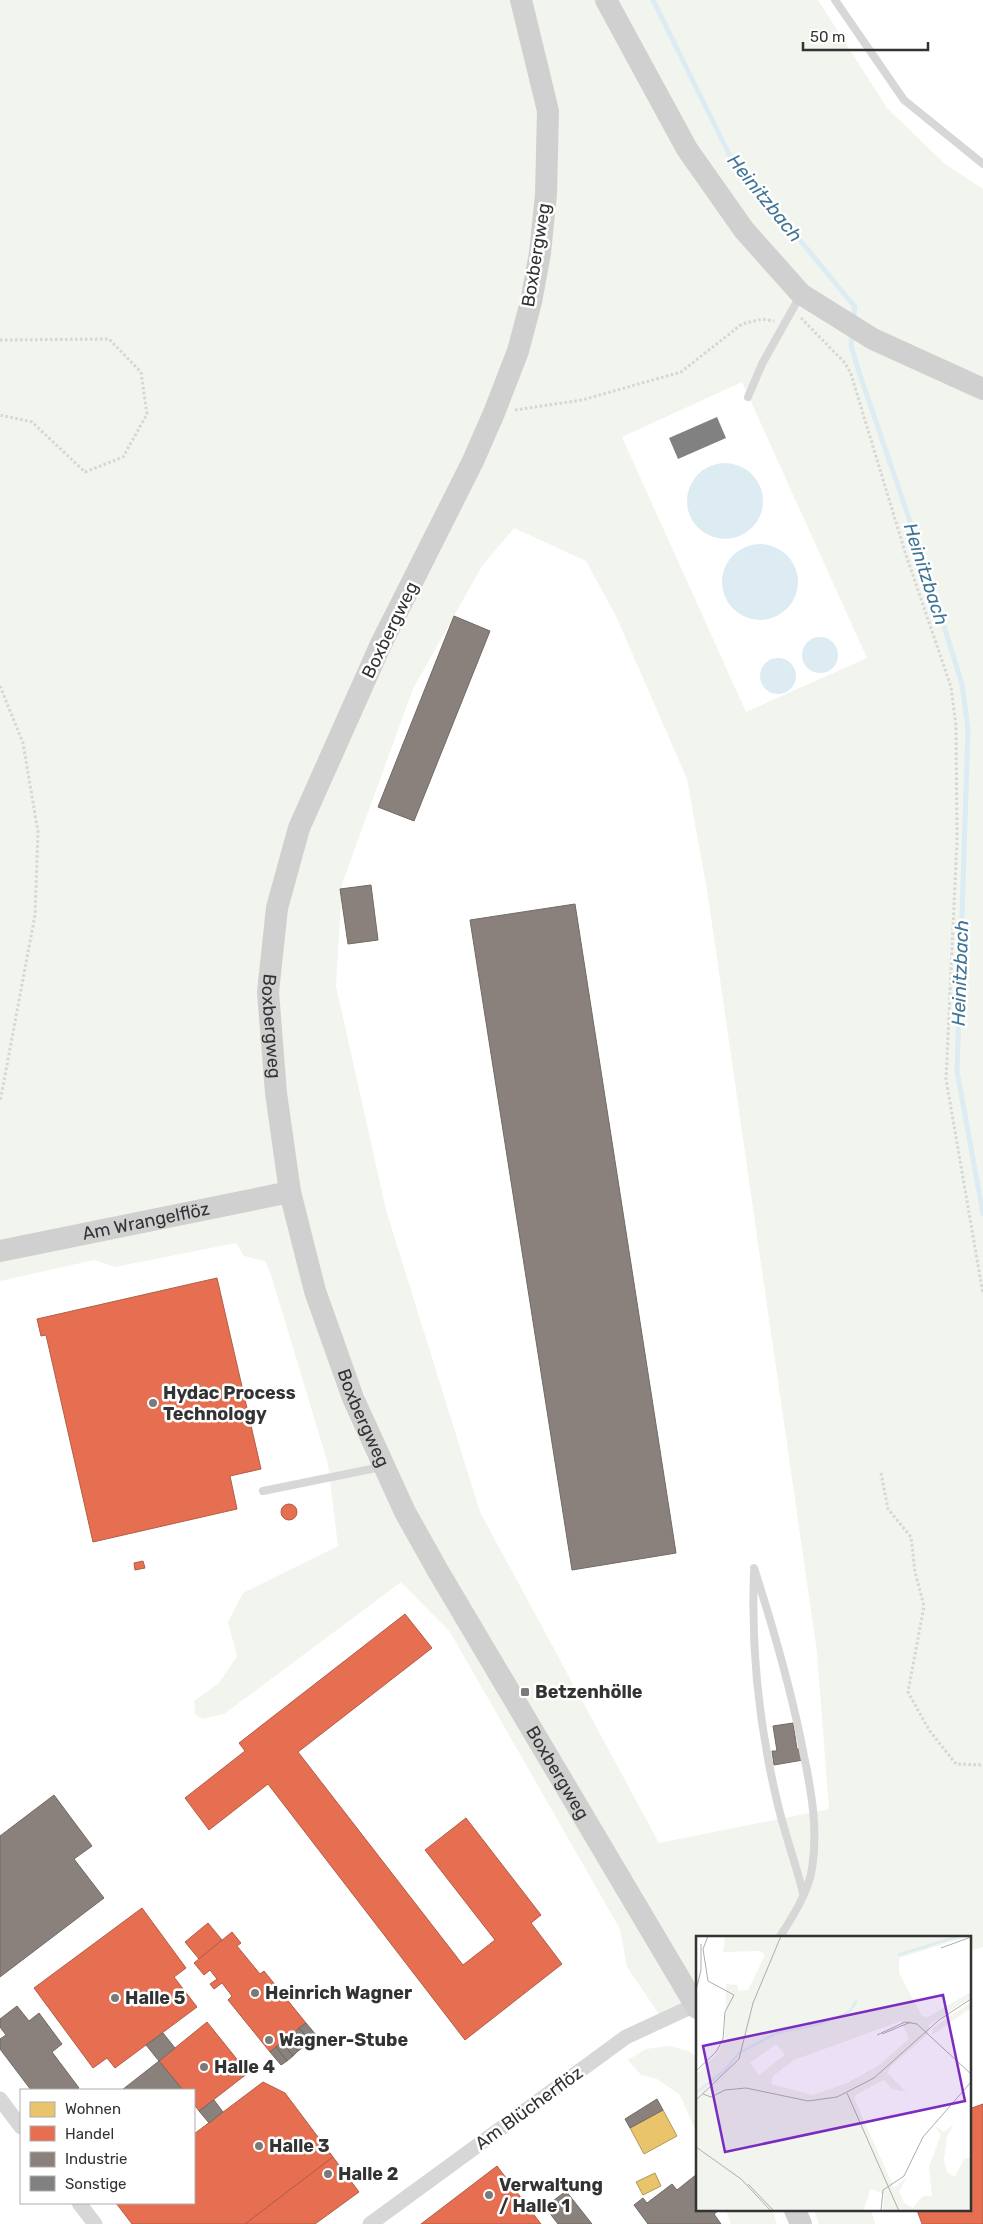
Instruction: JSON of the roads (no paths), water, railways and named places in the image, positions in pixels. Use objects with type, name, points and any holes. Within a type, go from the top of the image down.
[{"type":"street","name":"Boxbergweg","points":[[521,0],[548,111],[546,194],[540,254],[530,302],[518,351],[473,461],[381,644],[299,828],[277,908],[268,992],[276,1094],[290,1192],[315,1290],[353,1398],[384,1467],[405,1512],[453,1596],[696,2006]]},
{"type":"street","points":[[606,0],[688,148],[744,230],[796,301],[983,389]]},
{"type":"street","name":"Am Wrangelflöz","points":[[0,1251],[290,1192]]},
{"type":"street","name":"Am Blücherflöz","points":[[370,2224],[626,2037],[696,2006]]},
{"type":"street","points":[[0,2099],[20,2126]]},
{"type":"street","points":[[79,2204],[94,2224]]},
{"type":"street","points":[[796,2212],[801,2224]]},
{"type":"lane","points":[[835,0],[904,100],[983,164]]},
{"type":"lane","points":[[748,397],[762,364],[796,301]]},
{"type":"lane","points":[[263,1491],[384,1467]]},
{"type":"lane","points":[[780,1936],[790,1922],[803,1893],[812,1871],[815,1835],[814,1809],[792,1696],[754,1568],[752,1620],[760,1701],[778,1805],[803,1893]]},
{"type":"waterway","name":"Heinitzbach","points":[[653,0],[729,154],[855,307],[853,319]]},
{"type":"waterway","name":"Heinitzbach","points":[[852,332],[851,346],[859,372],[925,565],[962,684],[968,729],[957,1071],[983,1214]]},
{"type":"place","name":"Hydac Process Technology","points":[[153,1403]]},
{"type":"place","name":"Betzenhölle","points":[[525,1692]]},
{"type":"place","name":"Heinrich Wagner","points":[[255,1993]]},
{"type":"place","name":"Halle 5","points":[[115,1998]]},
{"type":"place","name":"Wagner-Stube","points":[[269,2040]]},
{"type":"place","name":"Halle 4","points":[[204,2067]]},
{"type":"place","name":"Halle 3","points":[[259,2146]]},
{"type":"place","name":"Halle 2","points":[[328,2174]]},
{"type":"place","name":"Verwaltung / Halle 1","points":[[489,2195]]}]
